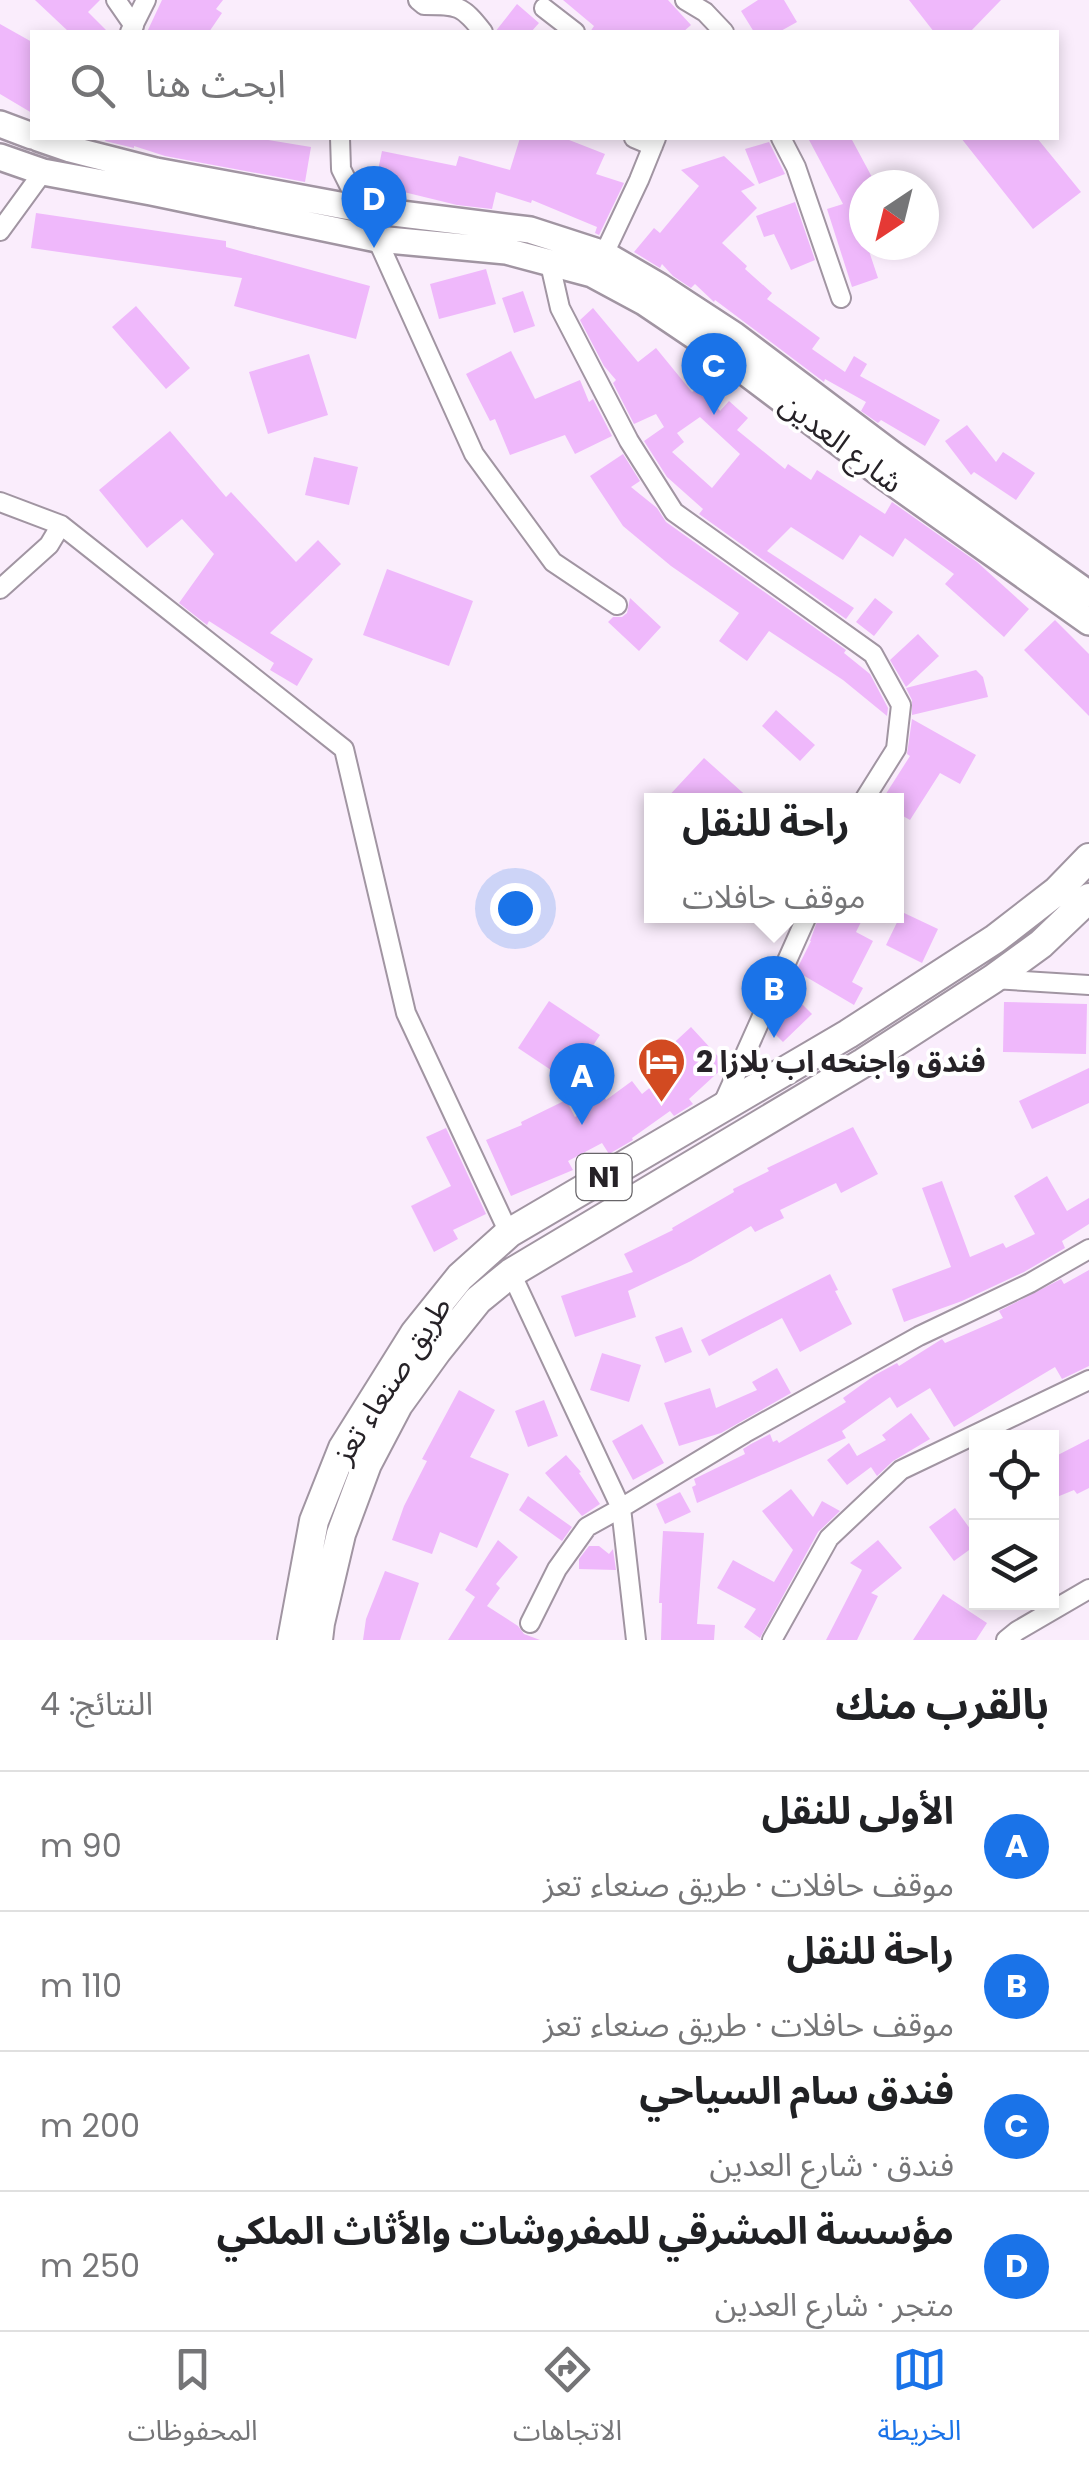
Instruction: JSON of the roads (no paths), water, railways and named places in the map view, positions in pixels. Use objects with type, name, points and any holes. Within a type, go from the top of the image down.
[{"type":"highway","name":"طريق صنعاء تعز","points":[[292,1640],[314,1521],[342,1448],[415,1333],[460,1277],[509,1233],[848,1034],[995,938],[1057,891],[1089,858]]},
{"type":"highway","name":"طريق صنعاء تعز","points":[[318,1640],[341,1534],[375,1449],[398,1406],[478,1300],[512,1273],[801,1101],[993,979],[1040,944],[1089,898]]},
{"type":"main road","name":"شارع العدين","points":[[0,124],[30,134]]},
{"type":"main road","name":"شارع العدين","points":[[73,143],[156,171],[360,209],[530,230],[604,254],[734,335],[892,454],[1089,594]]},
{"type":"main road","name":"شارع العدين","points":[[0,156],[43,172],[377,239],[506,251],[592,274],[644,302],[724,356],[878,472],[1089,622]]},
{"type":"street","points":[[116,0],[132,29]]},
{"type":"street","points":[[132,29],[146,0]]},
{"type":"street","points":[[418,0],[424,5],[464,8],[481,30]]},
{"type":"street","points":[[684,0],[706,6],[723,30]]},
{"type":"street","points":[[698,30],[706,6]]},
{"type":"street","points":[[544,8],[572,30]]},
{"type":"street","points":[[340,140],[341,170],[360,209]]},
{"type":"street","points":[[782,140],[796,167],[841,298]]},
{"type":"street","points":[[604,254],[655,142]]},
{"type":"street","points":[[0,230],[43,172]]},
{"type":"street","points":[[377,239],[474,454],[553,562],[617,605]]},
{"type":"street","points":[[550,264],[560,308],[629,441],[674,512],[873,654],[901,704],[896,749],[868,793]]},
{"type":"street","points":[[0,502],[62,525],[344,749],[406,1013],[509,1233]]},
{"type":"street","points":[[0,589],[48,545],[62,525]]},
{"type":"street","points":[[720,1108],[805,923]]},
{"type":"street","points":[[993,979],[1089,986]]},
{"type":"street","points":[[530,1623],[557,1569],[587,1527],[888,1353],[1030,1283],[1089,1249]]},
{"type":"street","points":[[512,1273],[622,1508],[636,1640]]},
{"type":"street","points":[[772,1640],[829,1538],[901,1470],[1089,1380]]},
{"type":"street","points":[[1006,1640],[1089,1589]]},
{"type":"place","name":"مؤسسة المشرقي للمفروشات والأثاث الملكي","points":[[374,248]]},
{"type":"place","name":"فندق سام السياحي","points":[[714,415]]},
{"type":"place","name":"راحة للنقل","points":[[774,1038]]},
{"type":"place","name":"فندق واجنحه اب بلازا 2","points":[[661,1104]]},
{"type":"place","name":"الأولى للنقل","points":[[582,1125]]}]
